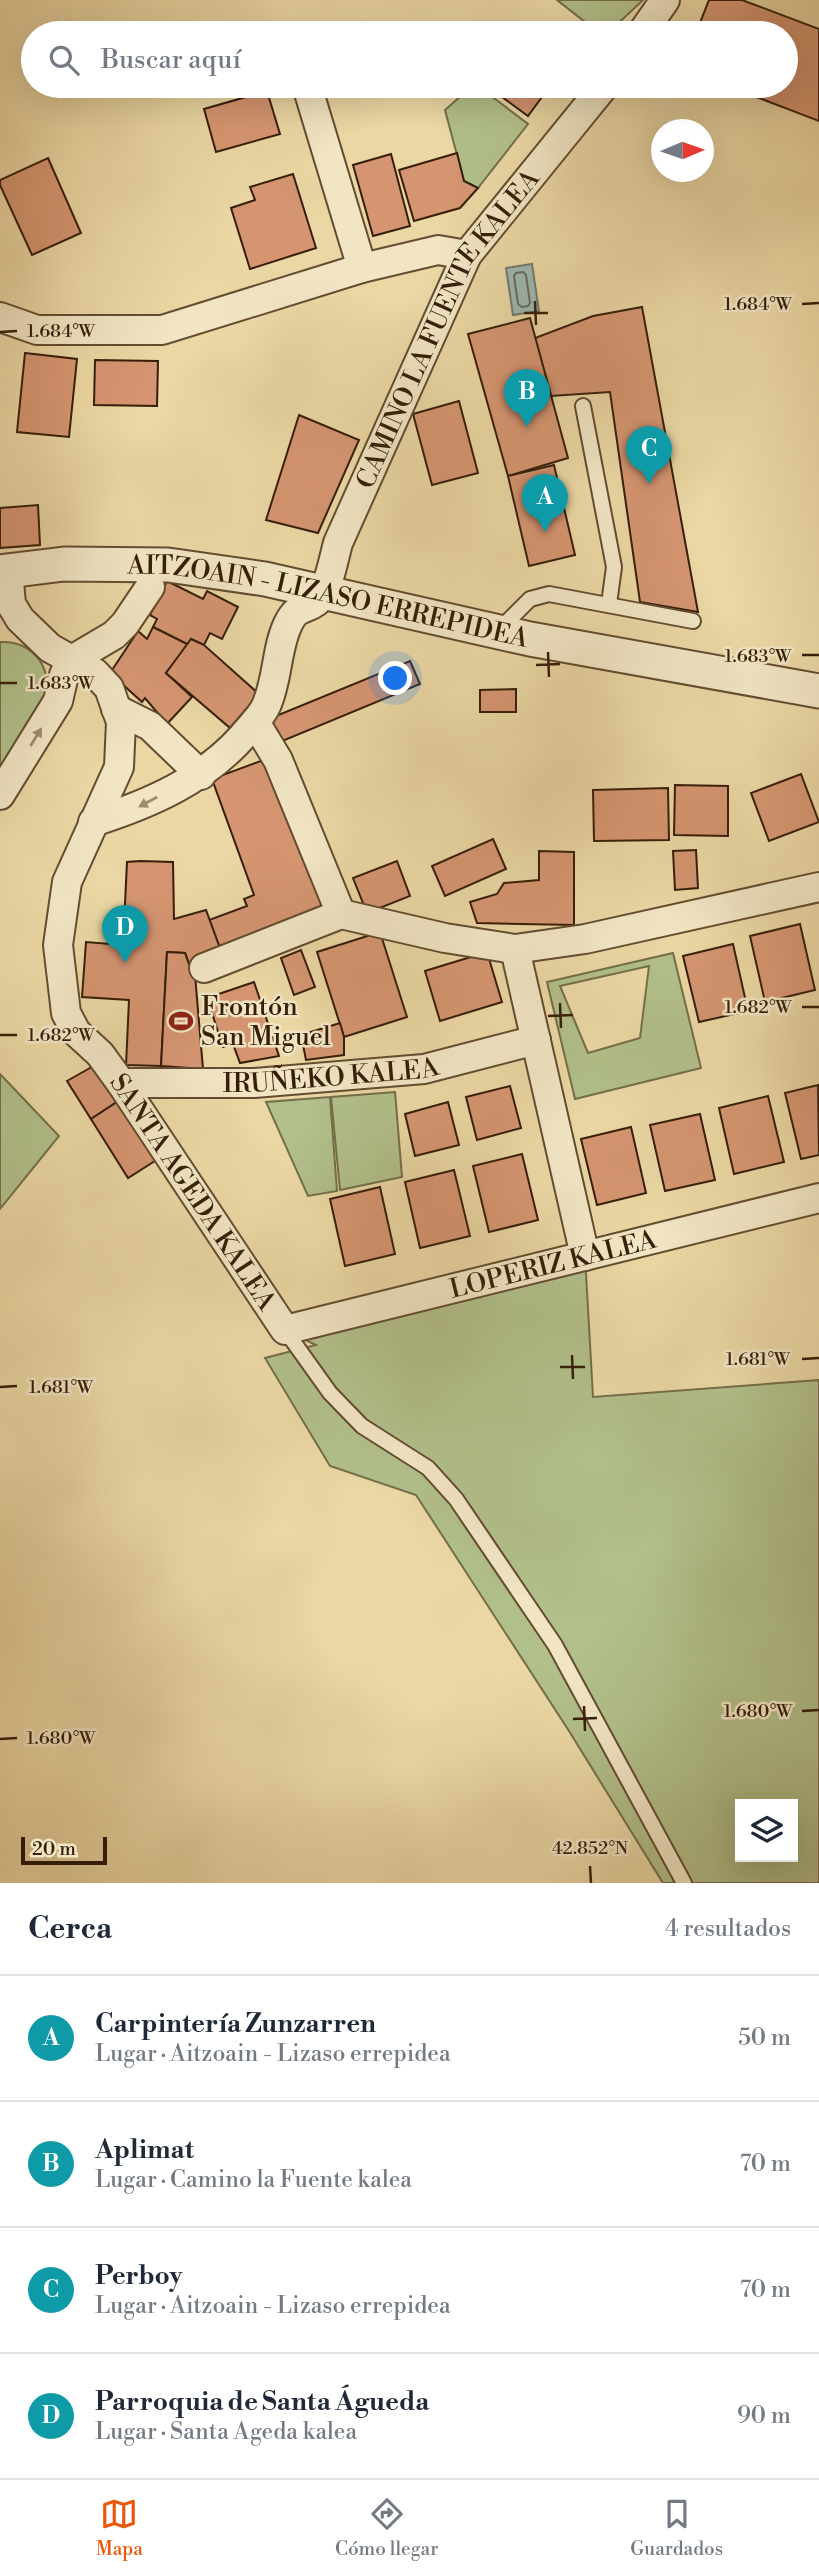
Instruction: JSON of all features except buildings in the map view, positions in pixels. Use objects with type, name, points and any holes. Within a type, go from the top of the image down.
[{"type":"street","points":[[651,21],[665,0]]},
{"type":"street","points":[[311,98],[362,268]]},
{"type":"street","name":"CAMINO LA FUENTE KALEA","points":[[324,591],[338,542],[467,254],[594,98]]},
{"type":"street","points":[[0,317],[37,330],[162,330],[362,268],[439,250],[467,254]]},
{"type":"street","name":"AITZOAIN - LIZASO ERREPIDEA","points":[[4,571],[64,564],[168,565],[265,579],[498,632],[819,691]]},
{"type":"street","name":"SANTA AGEDA KALEA","points":[[4,571],[6,607],[50,648],[95,673],[109,688],[121,722],[119,767],[66,882],[58,945],[66,1013],[76,1032],[100,1054],[121,1083],[285,1330]]},
{"type":"street","points":[[0,795],[58,701],[70,661],[114,635],[125,624],[150,587]]},
{"type":"street","points":[[93,822],[141,806],[201,775],[227,754],[265,708],[273,687],[285,628],[291,616],[303,606],[316,602],[324,591]]},
{"type":"street","points":[[116,709],[150,726],[201,775]]},
{"type":"street","points":[[255,722],[278,760],[341,914]]},
{"type":"street","points":[[204,968],[341,914],[445,938],[516,949],[585,939],[819,887]]},
{"type":"street","points":[[516,949],[585,1256]]},
{"type":"street","name":"IRUÑEKO KALEA","points":[[121,1083],[254,1083],[424,1069],[536,1040]]},
{"type":"street","name":"LOPERIZ KALEA","points":[[285,1330],[819,1198]]},
{"type":"lane","points":[[583,406],[614,567],[609,604]]},
{"type":"lane","points":[[498,632],[530,599],[549,594],[693,621]]},
{"type":"lane","points":[[285,1330],[330,1393],[362,1426],[428,1468],[456,1499],[555,1645],[684,1883]]},
{"type":"green space","points":[[557,0],[643,0],[621,21],[584,21]]},
{"type":"green space","points":[[458,98],[494,98],[528,124],[478,188],[464,181],[445,110]]},
{"type":"green space","points":[[0,642],[21,645],[34,654],[43,666],[47,684],[39,711],[0,774]]},
{"type":"green space","points":[[673,953],[701,1068],[575,1099],[547,982]],"holes":[[[649,966],[640,1038],[588,1053],[560,986]]]},
{"type":"green space","points":[[0,1074],[59,1136],[0,1209]]},
{"type":"green space","points":[[395,1092],[402,1177],[340,1190],[331,1097]]},
{"type":"green space","points":[[330,1097],[337,1191],[308,1196],[266,1102]]},
{"type":"green space","points":[[585,1256],[593,1397],[819,1380],[819,1883],[663,1883],[569,1731],[416,1495],[330,1466],[265,1358],[316,1345],[285,1330]]},
{"type":"water","points":[[532,264],[539,311],[513,315],[506,268]]},
{"type":"place","name":"Aplimat","points":[[527,427]]},
{"type":"place","name":"Perboy","points":[[649,484]]},
{"type":"place","name":"Carpintería Zunzarren","points":[[545,532]]},
{"type":"place","name":"Parroquia de Santa Águeda","points":[[125,963]]},
{"type":"place","name":"Frontón San Miguel","points":[[181,1021]]}]
